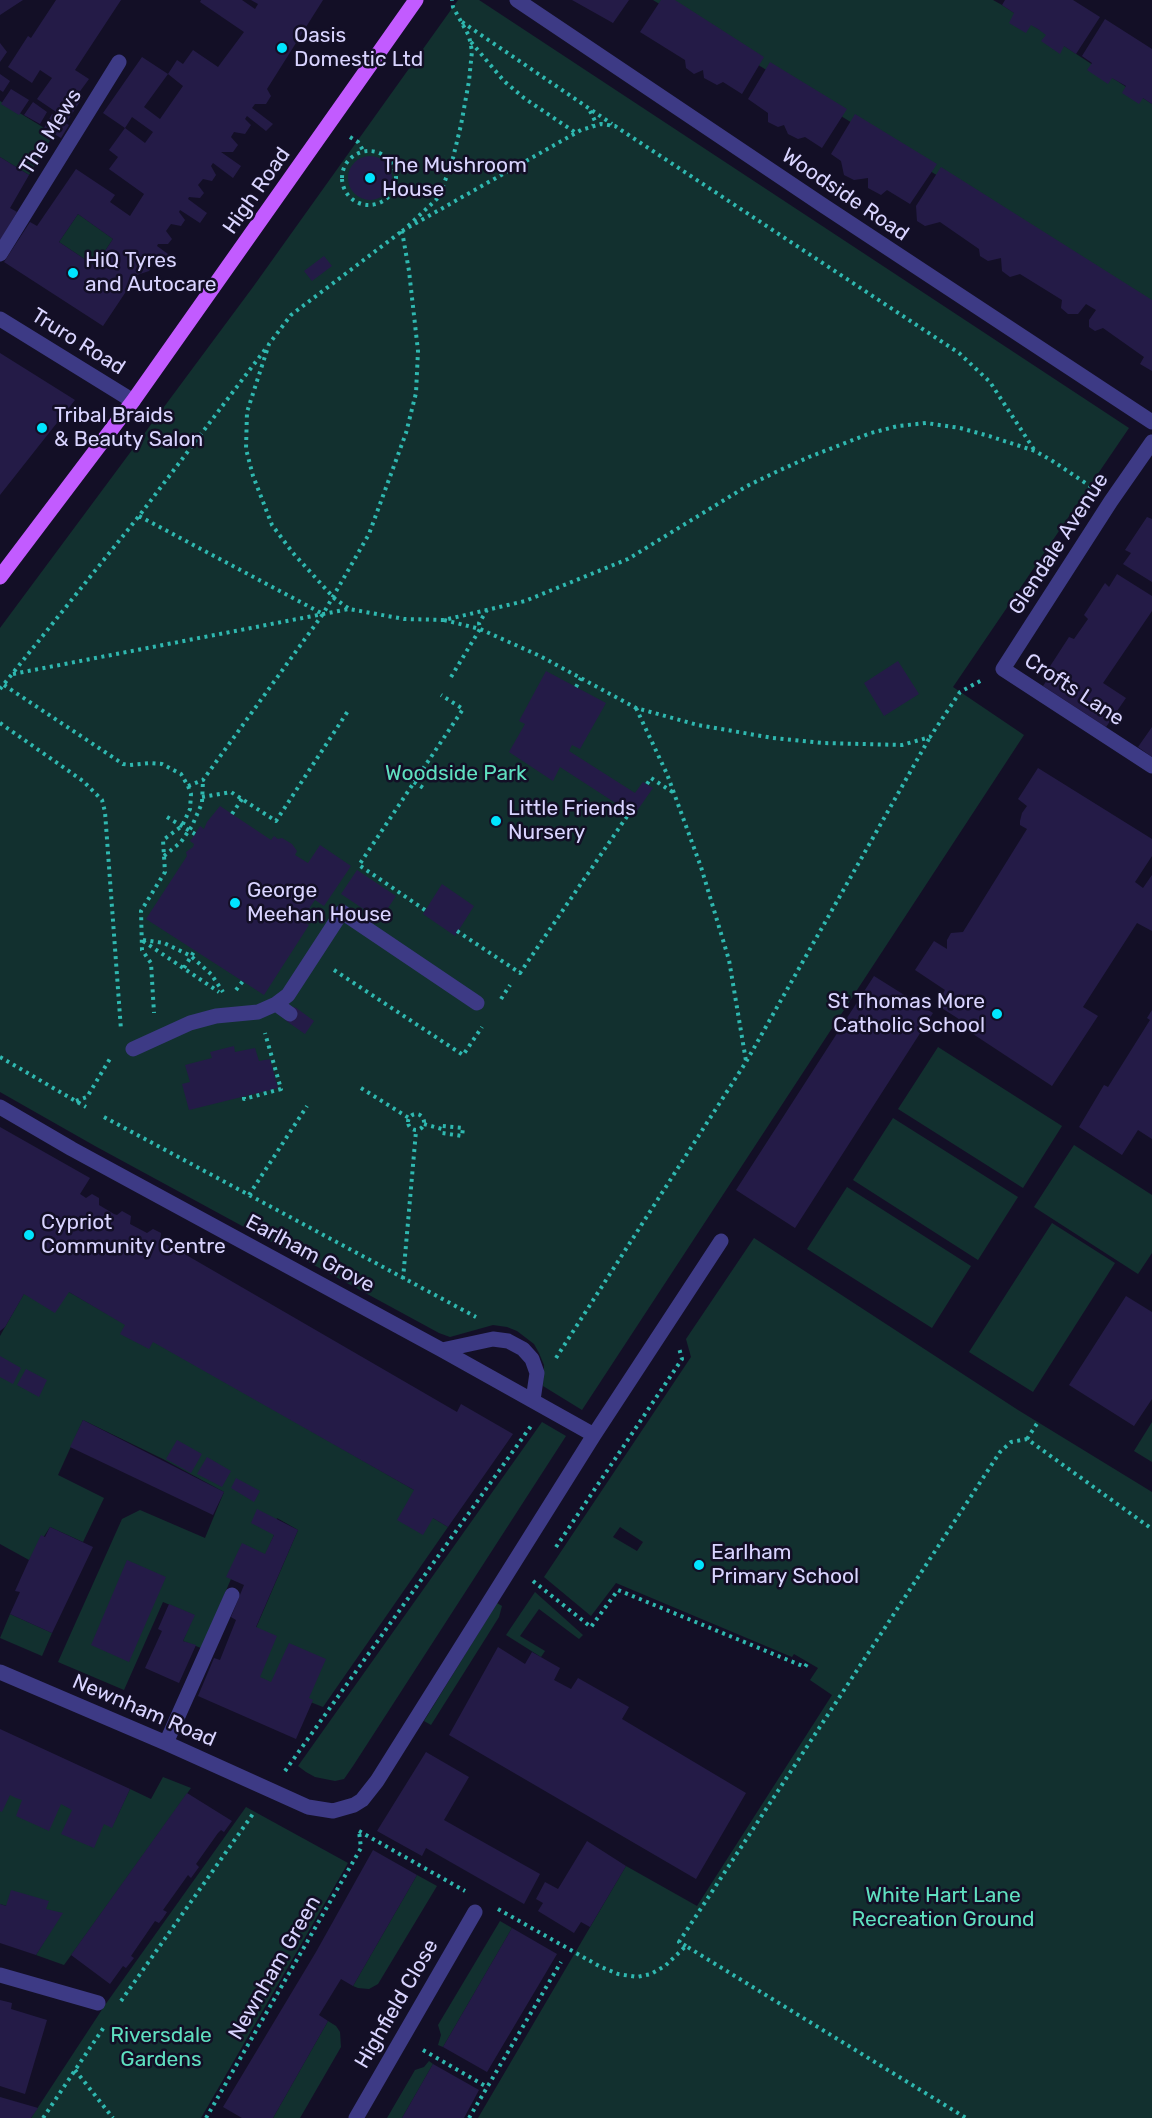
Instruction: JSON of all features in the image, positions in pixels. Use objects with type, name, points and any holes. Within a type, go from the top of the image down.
[{"type":"main road","name":"High Road","points":[[0,577],[133,401],[416,0]]},
{"type":"street","name":"Woodside Road","points":[[517,0],[1152,422]]},
{"type":"street","name":"The Mews","points":[[0,254],[119,62]]},
{"type":"street","name":"Truro Road","points":[[0,319],[133,401]]},
{"type":"street","name":"Glendale Avenue","points":[[1003,669],[1111,501],[1152,442]]},
{"type":"street","name":"Crofts Lane","points":[[1003,669],[1152,766]]},
{"type":"street","points":[[133,1049],[190,1023],[216,1016],[258,1012],[276,1004],[288,995],[342,912],[477,1003]]},
{"type":"street","points":[[276,1004],[290,1014]]},
{"type":"street","name":"Earlham Grove","points":[[0,1107],[72,1149],[594,1435]]},
{"type":"street","name":"Newnham Road","points":[[0,1672],[308,1807],[320,1810],[345,1809],[362,1800],[383,1771],[594,1435],[721,1240]]},
{"type":"street","points":[[442,1350],[494,1339],[508,1341],[523,1349],[532,1359],[537,1372],[539,1403]]},
{"type":"street","points":[[166,1743],[232,1595]]},
{"type":"street","name":"Highfield Close","points":[[356,2118],[475,1912]]},
{"type":"street","points":[[0,1975],[98,2003]]},
{"type":"path","points":[[0,689],[139,516],[291,315],[402,231],[439,197],[452,162],[461,125],[472,51],[452,0]]},
{"type":"path","points":[[460,20],[615,126],[959,353],[990,382],[1035,451]]},
{"type":"path","points":[[470,41],[510,87],[576,133]]},
{"type":"path","points":[[588,107],[595,120],[593,126]]},
{"type":"path","points":[[402,231],[576,133],[604,124],[615,126]]},
{"type":"path","points":[[350,137],[358,142],[364,152]]},
{"type":"path","points":[[364,152],[376,152],[390,160],[396,176],[394,191],[389,198],[374,206],[358,204],[349,196],[343,185],[343,169],[353,156],[364,152]]},
{"type":"path","points":[[349,196],[353,192]]},
{"type":"path","points":[[188,786],[203,780],[323,614],[369,534],[406,433],[416,393],[418,351],[402,231]]},
{"type":"path","points":[[269,344],[247,412],[246,449],[253,476],[272,525],[293,554],[334,598],[349,609]]},
{"type":"path","points":[[444,620],[525,601],[628,559],[747,486],[809,457],[871,433],[898,426],[926,423],[960,428],[1035,451],[1051,459],[1111,501]]},
{"type":"path","points":[[139,516],[323,614]]},
{"type":"path","points":[[13,674],[349,609],[404,619],[444,620],[480,630],[540,656],[636,708],[698,725],[773,738],[823,742],[902,745],[930,737]]},
{"type":"path","points":[[451,677],[480,630],[479,623],[482,615],[488,609]]},
{"type":"path","points":[[549,1354],[554,1362],[746,1062],[930,737],[960,692],[1003,669]]},
{"type":"path","points":[[576,687],[581,678]]},
{"type":"path","points":[[4,685],[123,764],[162,764],[181,774],[188,786],[191,794],[189,809],[182,826],[162,840],[165,872],[141,911],[142,950],[151,963],[154,1018]]},
{"type":"path","points":[[425,910],[359,865],[463,709],[441,695]]},
{"type":"path","points":[[636,708],[674,793],[701,867],[729,960],[746,1062]]},
{"type":"path","points":[[202,797],[231,792],[276,821],[348,711]]},
{"type":"path","points":[[0,723],[83,781],[102,801],[105,813],[121,1034]]},
{"type":"path","points":[[647,784],[651,778],[674,793]]},
{"type":"path","points":[[164,856],[172,851],[189,831],[197,816],[202,797],[203,780]]},
{"type":"path","points":[[414,782],[425,789]]},
{"type":"path","points":[[232,814],[242,799]]},
{"type":"path","points":[[458,931],[520,973],[630,812]]},
{"type":"path","points":[[167,817],[195,834]]},
{"type":"path","points":[[142,940],[164,943],[192,956],[211,974],[225,996],[142,940]]},
{"type":"path","points":[[184,968],[195,950]]},
{"type":"path","points":[[314,956],[463,1055],[487,1020]]},
{"type":"path","points":[[498,1003],[510,985]]},
{"type":"path","points":[[244,1096],[244,1099],[281,1089],[258,1012]]},
{"type":"path","points":[[76,1101],[87,1097],[116,1047]]},
{"type":"path","points":[[0,1057],[86,1107]]},
{"type":"path","points":[[361,1088],[409,1118]]},
{"type":"path","points":[[249,1195],[307,1106]]},
{"type":"path","points":[[409,1118],[419,1114],[423,1118],[424,1124],[420,1130],[416,1131]]},
{"type":"path","points":[[104,1117],[479,1318]]},
{"type":"path","points":[[409,1118],[409,1126],[416,1131]]},
{"type":"path","points":[[424,1124],[442,1129],[442,1132],[462,1136],[463,1128],[442,1126],[442,1129]]},
{"type":"path","points":[[403,1279],[416,1131]]},
{"type":"path","points":[[282,1775],[539,1403]]},
{"type":"path","points":[[1027,1439],[1038,1422]]},
{"type":"path","points":[[966,2118],[679,1942],[1000,1452],[1011,1442],[1027,1439],[1152,1529]]},
{"type":"path","points":[[533,1581],[591,1627],[618,1590],[805,1667],[808,1662]]},
{"type":"path","points":[[116,2009],[256,1809]]},
{"type":"path","name":"Newnham Green","points":[[206,2118],[361,1848],[359,1831],[472,1894]]},
{"type":"path","points":[[493,1906],[618,1974],[637,1977],[651,1974],[686,1946]]},
{"type":"path","points":[[469,2118],[561,1962]]},
{"type":"path","points":[[43,2118],[110,2018]]},
{"type":"path","points":[[402,2038],[487,2087]]},
{"type":"path","points":[[75,2070],[114,2118]]},
{"type":"green space","name":"Woodside Park","points":[[458,0],[479,0],[1129,428],[953,687],[1024,735],[582,1410],[543,1386],[544,1365],[539,1353],[534,1344],[517,1331],[493,1325],[450,1337],[439,1333],[0,1092],[0,628],[253,287]]},
{"type":"green space","points":[[653,0],[993,0],[1002,5],[1152,104],[1152,308]]},
{"type":"green space","points":[[0,101],[54,134],[29,175],[0,157]]},
{"type":"green space","points":[[78,214],[113,239],[95,266],[59,242]]},
{"type":"green space","points":[[938,1047],[1062,1126],[1023,1188],[898,1109]]},
{"type":"green space","points":[[893,1118],[1018,1197],[978,1260],[853,1180]]},
{"type":"green space","points":[[1074,1145],[1152,1195],[1152,1253],[1138,1274],[1034,1207]]},
{"type":"green space","points":[[847,1187],[971,1266],[932,1328],[807,1249]]},
{"type":"green space","points":[[1052,1223],[1115,1263],[1033,1392],[969,1352]]},
{"type":"green space","name":"White Hart Lane Recreation Ground","points":[[754,1238],[1018,1410],[1152,1492],[1152,2118],[478,2118],[626,1866],[697,1906],[832,1695],[810,1680],[818,1668],[794,1654],[792,1657],[616,1583],[591,1616],[544,1577],[691,1357],[686,1339]],"holes":[[[620,1527],[643,1542],[637,1551],[613,1537]]]},
{"type":"green space","points":[[34,1276],[69,1292],[414,1490],[433,1518],[448,1527],[323,1707],[242,1675],[256,1628],[298,1530],[277,1518],[274,1535],[251,1587],[231,1579],[201,1648],[183,1641],[194,1615],[163,1602],[124,1690],[58,1662],[122,1519],[140,1510],[205,1538],[224,1492],[83,1420],[58,1475],[104,1498],[83,1542],[50,1527],[29,1560],[0,1544],[0,1336]]},
{"type":"green space","points":[[542,1422],[566,1436],[353,1766],[344,1779],[335,1781],[315,1777],[306,1772],[298,1766]]},
{"type":"green space","points":[[1152,1422],[1152,1462],[1134,1451]]},
{"type":"green space","points":[[535,1592],[583,1635],[579,1639],[539,1609],[520,1636],[545,1651],[541,1657],[506,1635]]},
{"type":"green space","points":[[497,1603],[502,1606],[499,1617],[431,1725],[424,1721]]},
{"type":"green space","points":[[10,1614],[52,1633],[42,1656],[0,1638]]},
{"type":"green space","points":[[0,1773],[114,1823],[130,1789],[151,1799],[163,1777],[191,1788],[64,1965],[36,1955],[57,1921],[0,1904]]},
{"type":"green space","name":"Riversdale Gardens","points":[[246,1807],[348,1863],[201,2118],[31,2118],[105,2005]]},
{"type":"green space","points":[[417,1875],[437,1886],[378,1984],[369,1989],[353,1986]]},
{"type":"green space","points":[[500,1921],[512,1928],[443,2047],[438,2045],[441,2035],[438,2025]]},
{"type":"green space","points":[[328,2021],[340,2032],[341,2047],[300,2118],[273,2118]]},
{"type":"green space","points":[[429,2061],[433,2064],[402,2118],[387,2118],[415,2070],[424,2067]]},
{"type":"building","points":[[0,0],[23,0],[0,15]]},
{"type":"building","points":[[56,0],[121,0],[75,70],[89,79],[78,94],[83,97],[68,120],[37,99],[52,78],[40,70],[32,83],[8,67],[28,36],[31,38]]},
{"type":"building","points":[[201,0],[242,0],[255,9],[258,4],[251,0],[323,0],[267,89],[271,96],[266,104],[255,104],[252,108],[273,124],[266,131],[247,116],[245,119],[251,125],[245,134],[234,132],[231,137],[238,145],[233,152],[221,152],[241,166],[233,178],[213,163],[211,166],[216,175],[212,181],[203,179],[198,185],[204,193],[200,198],[189,197],[188,199],[207,213],[200,223],[180,210],[185,220],[181,226],[171,224],[166,231],[172,239],[168,244],[157,246],[175,259],[167,268],[149,256],[153,266],[149,271],[137,275],[103,326],[4,262],[30,222],[37,226],[76,169],[115,195],[110,202],[130,216],[144,194],[109,169],[118,157],[109,150],[125,128],[103,113],[142,57],[168,74],[177,60],[183,64],[193,50],[218,67],[244,32],[200,2]],"holes":[[[168,74],[183,86],[160,119],[144,107]],[[132,117],[153,132],[145,143],[125,128]],[[78,214],[113,239],[95,266],[59,242]]]},
{"type":"building","points":[[572,0],[629,0],[613,23]]},
{"type":"building","points":[[661,0],[675,0],[764,57],[742,94],[723,82],[717,85],[704,78],[703,70],[694,74],[686,68],[685,60],[640,32]]},
{"type":"building","points":[[1005,0],[1073,0],[1100,17],[1076,54],[1064,46],[1060,54],[1041,41],[1046,35],[1038,29],[1031,25],[1026,33],[1009,23],[1014,13],[1002,5]]},
{"type":"building","points":[[1105,19],[1152,49],[1152,104],[1143,98],[1139,104],[1122,93],[1126,86],[1112,78],[1108,84],[1087,70],[1092,63],[1082,56]]},
{"type":"building","points":[[0,43],[7,52],[0,62]]},
{"type":"building","points":[[770,62],[847,109],[822,148],[805,137],[798,139],[788,134],[784,125],[778,127],[768,122],[768,113],[748,99]]},
{"type":"building","points":[[0,74],[10,81],[3,92],[0,90]]},
{"type":"building","points":[[11,89],[29,100],[19,115],[1,104]]},
{"type":"building","points":[[33,102],[47,112],[40,124],[24,115]]},
{"type":"building","points":[[52,114],[69,125],[61,138],[44,128]]},
{"type":"building","points":[[855,114],[937,164],[910,204],[887,190],[881,195],[868,188],[868,178],[854,180],[844,175],[841,161],[831,154]]},
{"type":"building","name":"The Mushroom House","points":[[370,156],[385,163],[392,178],[385,193],[370,200],[355,193],[348,178],[355,163]]},
{"type":"building","points":[[0,157],[29,175],[10,208],[17,212],[0,241]]},
{"type":"building","points":[[941,167],[1152,300],[1152,371],[1140,364],[1144,357],[1103,328],[1095,331],[1089,327],[1089,320],[1096,310],[1086,304],[1078,314],[1068,314],[1061,308],[1062,300],[1020,274],[1010,277],[1002,271],[1001,258],[988,261],[980,256],[979,249],[940,222],[925,226],[917,221],[916,206]]},
{"type":"building","points":[[324,256],[332,266],[312,281],[304,271]]},
{"type":"building","points":[[0,353],[75,400],[0,495]]},
{"type":"building","points":[[1147,517],[1152,519],[1152,582],[1123,564],[1131,553],[1125,550]]},
{"type":"building","points":[[1117,574],[1152,596],[1152,611],[1103,683],[1126,698],[1106,727],[1043,686],[1051,674],[1047,671],[1069,637],[1074,639],[1088,619],[1084,615],[1105,583],[1109,587]]},
{"type":"building","points":[[898,661],[919,694],[884,716],[864,683]]},
{"type":"building","points":[[546,671],[606,703],[580,749],[572,745],[569,751],[635,793],[643,782],[653,788],[634,815],[560,767],[553,781],[509,752],[525,724],[519,721]]},
{"type":"building","points":[[1152,727],[1152,757],[1138,747]]},
{"type":"building","points":[[1038,768],[1152,839],[1152,856],[1135,882],[1143,888],[1152,875],[1152,931],[1137,923],[1083,1007],[1098,1016],[1052,1086],[973,1034],[976,1030],[937,1005],[945,990],[915,970],[934,941],[947,949],[947,940],[951,933],[963,932],[1027,829],[1020,825],[1020,821],[1027,806],[1018,799]]},
{"type":"building","name":"George Meehan House","points":[[220,806],[271,840],[274,836],[292,844],[297,851],[295,855],[308,863],[320,845],[351,866],[324,906],[315,900],[301,920],[309,925],[264,995],[146,919],[187,856],[186,852],[193,847],[194,844],[190,841],[200,826],[204,829]]},
{"type":"building","points":[[357,870],[396,896],[380,920],[341,894]]},
{"type":"building","points":[[442,884],[474,906],[455,936],[423,914]]},
{"type":"building","points":[[874,976],[933,1013],[795,1228],[736,1190]]},
{"type":"building","points":[[295,1007],[314,1021],[305,1034],[285,1020]]},
{"type":"building","points":[[1152,1010],[1152,1139],[1138,1130],[1122,1155],[1079,1127],[1104,1085],[1108,1087],[1150,1020],[1147,1018]]},
{"type":"building","points":[[234,1046],[235,1052],[255,1048],[259,1061],[270,1059],[278,1088],[189,1110],[182,1084],[190,1082],[185,1065],[212,1058],[210,1052]]},
{"type":"building","points":[[0,1127],[90,1178],[80,1194],[86,1198],[92,1194],[99,1198],[99,1205],[114,1214],[117,1215],[122,1211],[131,1216],[130,1224],[147,1233],[153,1229],[161,1233],[160,1241],[171,1247],[180,1245],[187,1249],[188,1256],[457,1412],[461,1404],[513,1434],[448,1527],[433,1518],[423,1535],[397,1520],[414,1490],[153,1342],[149,1349],[120,1334],[125,1325],[69,1292],[55,1313],[24,1294],[5,1327],[0,1331]]},
{"type":"building","points":[[1126,1296],[1152,1312],[1152,1399],[1134,1426],[1069,1385]]},
{"type":"building","points":[[0,1356],[21,1368],[13,1384],[0,1377]]},
{"type":"building","points":[[26,1369],[47,1380],[39,1397],[17,1385]]},
{"type":"building","points":[[83,1420],[224,1492],[213,1515],[70,1447]]},
{"type":"building","points":[[177,1440],[202,1454],[191,1473],[166,1459]]},
{"type":"building","points":[[207,1457],[231,1471],[222,1487],[197,1474]]},
{"type":"building","points":[[236,1478],[260,1491],[254,1502],[231,1488]]},
{"type":"building","points":[[257,1509],[298,1530],[256,1627],[277,1636],[260,1677],[271,1682],[289,1643],[326,1659],[309,1698],[313,1700],[296,1739],[198,1696],[214,1658],[220,1660],[236,1620],[231,1617],[244,1585],[226,1577],[242,1543],[265,1554],[274,1535],[251,1523]]},
{"type":"building","points":[[50,1527],[93,1547],[52,1633],[10,1614],[20,1592],[15,1591],[29,1560],[41,1535],[45,1537]]},
{"type":"building","points":[[127,1560],[166,1577],[129,1662],[91,1645]]},
{"type":"building","points":[[169,1604],[195,1615],[183,1641],[196,1645],[179,1683],[145,1668],[162,1631],[158,1629]]},
{"type":"building","points":[[498,1647],[525,1664],[532,1652],[560,1668],[554,1680],[571,1689],[578,1678],[629,1707],[622,1719],[746,1793],[696,1879],[449,1735]]},
{"type":"building","points":[[0,1729],[130,1789],[112,1828],[104,1824],[94,1848],[61,1834],[72,1810],[61,1804],[49,1831],[16,1816],[22,1800],[10,1795],[2,1812],[0,1811]]},
{"type":"building","points":[[426,1752],[469,1777],[444,1820],[540,1874],[524,1904],[426,1848],[422,1856],[377,1831]]},
{"type":"building","points":[[187,1793],[232,1821],[224,1832],[221,1830],[218,1833],[196,1864],[199,1867],[191,1878],[188,1875],[163,1910],[167,1912],[163,1918],[159,1923],[155,1921],[131,1956],[134,1958],[126,1968],[123,1966],[110,1984],[71,1955]]},
{"type":"building","points":[[587,1841],[626,1866],[590,1927],[581,1922],[574,1933],[538,1911],[543,1903],[536,1899],[545,1882],[558,1889]]},
{"type":"building","points":[[373,1850],[417,1875],[353,1986],[341,1979],[319,2015],[328,2021],[273,2118],[242,2118],[223,2107],[316,1952]]},
{"type":"building","points":[[11,1890],[49,1901],[46,1909],[63,1913],[36,1955],[0,1943],[0,1904],[6,1906]]},
{"type":"building","points":[[512,1928],[557,1954],[487,2072],[443,2047]]},
{"type":"building","points":[[0,2000],[12,2003],[11,2009],[47,2020],[25,2094],[0,2086]]},
{"type":"building","points":[[433,2064],[479,2090],[464,2118],[402,2118]]},
{"type":"building","points":[[0,2097],[38,2108],[31,2118],[0,2118]]},
{"type":"place","name":"Oasis Domestic Ltd","points":[[282,48]]},
{"type":"place","name":"The Mushroom House","points":[[370,178]]},
{"type":"place","name":"HiQ Tyres and Autocare","points":[[73,273]]},
{"type":"place","name":"Tribal Braids & Beauty Salon","points":[[42,428]]},
{"type":"place","name":"Little Friends Nursery","points":[[496,821]]},
{"type":"place","name":"George Meehan House","points":[[235,903]]},
{"type":"place","name":"St Thomas More Catholic School","points":[[997,1014]]},
{"type":"place","name":"Cypriot Community Centre","points":[[29,1235]]},
{"type":"place","name":"Earlham Primary School","points":[[699,1565]]}]
